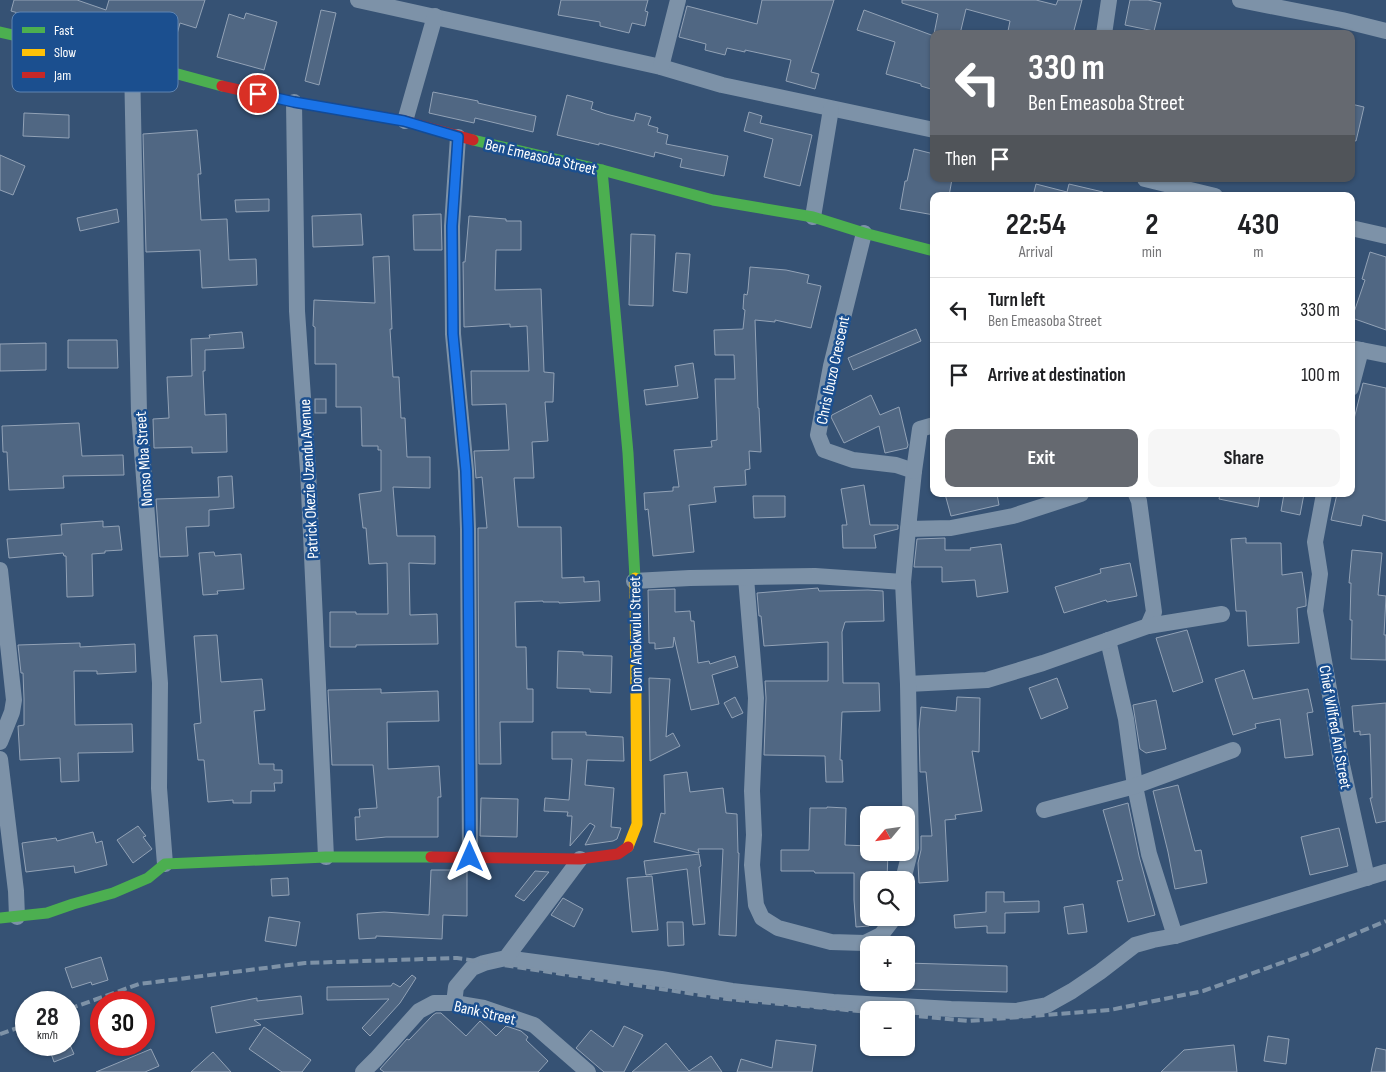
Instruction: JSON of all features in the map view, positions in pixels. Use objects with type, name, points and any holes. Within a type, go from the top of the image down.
[{"type":"street","points":[[358,0],[661,67],[722,85],[930,129]]},
{"type":"street","points":[[661,67],[678,0]]},
{"type":"street","points":[[1105,30],[1110,0]]},
{"type":"street","points":[[1240,0],[1285,4],[1386,31]]},
{"type":"street","points":[[404,121],[434,16]]},
{"type":"street","name":"Ben Emeasoba Street","points":[[178,74],[294,102],[404,121],[458,137],[602,170],[713,200],[813,217],[864,233],[930,250]]},
{"type":"street","name":"Nonso Mba Street","points":[[133,92],[139,413],[160,683],[159,788],[165,864]]},
{"type":"street","name":"Patrick Okezie Uzendu Avenue","points":[[294,102],[298,311],[308,470],[326,857]]},
{"type":"street","points":[[813,217],[831,109]]},
{"type":"street","points":[[458,137],[452,226],[453,334],[466,471],[468,519],[470,857]]},
{"type":"street","name":"Dom Anokwulu Street","points":[[165,864],[326,857],[580,859],[618,854],[628,847],[637,824],[634,581],[628,454],[606,235],[602,170]]},
{"type":"street","points":[[1158,182],[1199,192]]},
{"type":"street","points":[[1355,229],[1386,236]]},
{"type":"street","name":"Chris Ibuzo Crescent","points":[[864,233],[831,366],[818,435],[824,450],[853,460],[896,465],[914,471]]},
{"type":"street","points":[[1356,349],[1386,354]]},
{"type":"street","points":[[906,871],[911,848],[908,684],[903,582],[920,429],[930,426]]},
{"type":"street","points":[[908,529],[951,528],[1013,516],[1072,497]]},
{"type":"street","points":[[1137,497],[1154,612],[1148,626]]},
{"type":"street","name":"Chief Wilfred Ani Street","points":[[1323,497],[1315,542],[1320,574],[1315,611],[1340,756],[1367,878]]},
{"type":"street","points":[[0,570],[14,700],[12,712],[0,742]]},
{"type":"street","points":[[634,581],[814,576],[903,582]]},
{"type":"street","points":[[746,578],[756,698],[752,791],[754,836],[752,865],[756,905],[762,918],[778,928],[831,942],[865,943],[881,935],[888,926]]},
{"type":"street","points":[[908,684],[987,680],[1043,664],[1148,626],[1222,614]]},
{"type":"street","points":[[1108,640],[1126,719],[1135,786],[1149,854],[1175,936]]},
{"type":"street","points":[[1044,810],[1135,786],[1233,750]]},
{"type":"street","points":[[0,759],[16,891],[17,917]]},
{"type":"street","points":[[506,958],[580,859]]},
{"type":"street","points":[[0,918],[47,913],[113,893],[148,878],[165,864]]},
{"type":"street","points":[[454,1003],[456,986],[472,968],[506,958],[661,979],[732,992],[833,1002],[1016,1011],[1048,1005],[1100,972],[1135,945],[1175,936],[1386,872]]},
{"type":"street","name":"Bank Street","points":[[366,1071],[419,1011],[434,1003],[454,1003],[484,1008],[534,1025],[588,1072]]},
{"type":"building","points":[[14,0],[77,0],[106,10],[109,0],[205,0],[196,28],[180,23],[178,30],[178,12],[11,11]]},
{"type":"building","points":[[561,0],[648,0],[645,11],[648,12],[645,26],[632,23],[629,33],[600,26],[600,22],[558,15]]},
{"type":"building","points":[[762,0],[834,0],[811,72],[819,74],[815,89],[786,81],[791,60],[727,48],[725,55],[705,50],[706,44],[679,37],[687,6],[757,24]]},
{"type":"building","points":[[902,0],[1036,0],[1056,5],[1058,0],[1082,0],[1074,30],[1008,30],[1010,21],[966,9],[961,30],[935,30],[938,14],[902,3]]},
{"type":"building","points":[[1130,0],[1148,0],[1161,3],[1154,30],[1125,25]]},
{"type":"building","points":[[321,10],[336,13],[319,85],[305,81]]},
{"type":"building","points":[[864,10],[930,35],[930,89],[921,86],[921,84],[886,74],[895,42],[857,30]]},
{"type":"building","points":[[246,13],[277,22],[264,70],[217,57],[229,14],[244,19]]},
{"type":"building","points":[[433,92],[536,116],[533,132],[475,118],[474,123],[429,113]]},
{"type":"building","points":[[567,95],[593,102],[591,109],[606,114],[634,121],[636,113],[651,117],[648,125],[658,128],[657,132],[668,135],[666,144],[728,156],[724,176],[680,167],[682,159],[655,152],[654,157],[557,135]]},
{"type":"building","points":[[1355,105],[1364,107],[1355,141]]},
{"type":"building","points":[[749,112],[762,116],[760,123],[812,135],[800,186],[764,177],[773,139],[744,131]]},
{"type":"building","points":[[24,113],[69,115],[69,138],[23,136]]},
{"type":"building","points":[[197,130],[201,174],[198,174],[201,220],[227,219],[229,260],[256,259],[257,285],[202,288],[200,250],[146,252],[143,134]]},
{"type":"building","points":[[914,149],[930,153],[930,182],[951,182],[950,192],[930,192],[930,214],[900,209],[905,181],[907,181]]},
{"type":"building","points":[[0,155],[25,166],[13,195],[0,190]]},
{"type":"building","points":[[1036,184],[1067,192],[1034,192]]},
{"type":"building","points":[[1069,184],[1103,192],[1067,192]]},
{"type":"building","points":[[269,199],[269,211],[236,212],[235,200]]},
{"type":"building","points":[[117,209],[119,222],[80,231],[77,218]]},
{"type":"building","points":[[361,214],[363,245],[313,247],[312,216]]},
{"type":"building","points":[[441,214],[442,250],[414,250],[413,215]]},
{"type":"building","points":[[469,216],[521,221],[521,250],[496,250],[495,290],[541,289],[544,372],[554,373],[553,402],[545,402],[548,441],[532,442],[534,478],[514,478],[518,527],[561,527],[562,578],[584,577],[584,582],[599,581],[600,601],[559,603],[543,601],[515,602],[516,647],[526,647],[527,689],[533,689],[533,722],[500,722],[501,764],[479,764],[478,528],[487,528],[482,477],[476,478],[474,451],[509,450],[506,404],[472,405],[471,371],[529,371],[527,326],[510,327],[510,324],[464,327],[463,262],[465,262]]},
{"type":"building","points":[[631,234],[655,235],[653,306],[629,305]]},
{"type":"building","points":[[1370,252],[1386,257],[1386,330],[1355,319],[1355,309],[1365,280],[1362,279]]},
{"type":"building","points":[[676,253],[690,254],[687,293],[673,291]]},
{"type":"building","points":[[389,256],[393,377],[399,377],[401,418],[405,418],[407,457],[430,457],[430,488],[393,487],[397,536],[435,536],[435,564],[409,563],[410,615],[437,614],[438,644],[330,647],[330,612],[388,614],[387,563],[369,564],[366,528],[363,528],[359,494],[381,491],[381,450],[378,450],[378,446],[362,446],[361,407],[336,407],[336,364],[315,364],[314,300],[375,303],[373,257]]},
{"type":"building","points":[[750,267],[786,270],[809,275],[807,283],[821,286],[811,328],[775,320],[775,322],[755,320],[761,452],[749,451],[750,469],[745,470],[746,485],[714,487],[716,502],[689,505],[694,552],[653,556],[648,509],[645,510],[644,493],[673,491],[673,487],[679,487],[674,450],[712,447],[711,441],[717,440],[715,379],[735,379],[734,355],[715,355],[714,330],[743,329],[744,294],[747,295]]},
{"type":"building","points":[[916,329],[921,341],[853,370],[848,358]]},
{"type":"building","points":[[242,332],[244,348],[205,350],[205,371],[203,371],[205,415],[226,414],[227,452],[192,453],[192,447],[154,448],[153,419],[169,418],[167,377],[192,376],[191,339],[210,338],[209,335]]},
{"type":"building","points":[[68,340],[117,340],[118,368],[68,368]]},
{"type":"building","points":[[46,343],[46,370],[0,371],[0,344]]},
{"type":"building","points":[[693,363],[698,398],[646,405],[644,390],[678,386],[675,366]]},
{"type":"building","points":[[1363,383],[1386,388],[1386,521],[1363,515],[1361,526],[1331,520],[1336,497],[1355,497],[1355,415]]},
{"type":"building","points":[[871,395],[880,415],[899,407],[908,445],[907,448],[885,453],[879,426],[844,443],[831,417],[832,415]]},
{"type":"building","points":[[315,399],[326,399],[326,413],[315,413]]},
{"type":"building","points":[[79,423],[82,456],[123,455],[124,475],[63,476],[64,488],[9,490],[7,452],[3,452],[2,426]]},
{"type":"building","points":[[232,476],[234,508],[209,510],[209,526],[186,527],[188,556],[160,557],[156,499],[219,497],[218,477]]},
{"type":"building","points":[[864,485],[870,525],[898,525],[898,529],[874,535],[876,548],[843,548],[842,525],[847,525],[841,489]]},
{"type":"building","points":[[753,496],[785,496],[785,517],[754,518]]},
{"type":"building","points":[[946,497],[998,497],[999,505],[951,516]]},
{"type":"building","points":[[1219,497],[1260,497],[1258,507],[1219,499]]},
{"type":"building","points":[[1283,497],[1303,497],[1300,515],[1281,511]]},
{"type":"building","points":[[103,521],[103,527],[119,526],[122,550],[92,554],[93,596],[67,597],[66,556],[63,553],[9,558],[7,539],[62,535],[61,524]]},
{"type":"building","points":[[945,538],[945,550],[971,550],[970,548],[1001,544],[1008,592],[977,597],[975,580],[942,582],[942,567],[914,567],[917,539]]},
{"type":"building","points":[[1246,538],[1246,543],[1281,543],[1282,575],[1302,572],[1306,606],[1297,608],[1299,643],[1248,646],[1246,611],[1236,611],[1231,539]]},
{"type":"building","points":[[1352,550],[1382,553],[1378,595],[1386,596],[1384,635],[1386,635],[1386,660],[1351,659],[1352,620],[1350,620],[1351,583],[1349,583]]},
{"type":"building","points":[[214,552],[215,556],[241,554],[244,589],[217,591],[218,594],[203,595],[199,553]]},
{"type":"building","points":[[1130,563],[1137,596],[1107,602],[1106,600],[1064,613],[1055,587],[1101,573],[1100,569]]},
{"type":"building","points":[[818,588],[819,591],[883,591],[884,621],[845,622],[842,632],[843,683],[879,683],[880,711],[842,712],[840,760],[842,760],[843,782],[826,782],[825,756],[764,755],[765,681],[828,681],[828,642],[764,646],[757,593]]},
{"type":"building","points":[[675,589],[675,612],[690,611],[691,621],[694,621],[698,663],[709,661],[710,664],[735,656],[738,667],[712,675],[719,704],[691,710],[674,637],[673,647],[655,649],[655,643],[649,643],[648,590]]},
{"type":"building","points":[[1187,630],[1203,682],[1173,692],[1156,638]]},
{"type":"building","points":[[217,635],[221,682],[262,679],[265,710],[254,711],[259,764],[274,764],[274,770],[282,770],[282,783],[274,783],[275,791],[251,791],[251,803],[233,803],[233,800],[208,802],[204,760],[198,760],[194,724],[201,723],[194,636]]},
{"type":"building","points":[[80,643],[80,647],[135,644],[136,672],[97,674],[97,671],[74,671],[75,725],[132,724],[133,752],[78,753],[79,781],[61,782],[60,758],[20,760],[18,726],[24,725],[24,699],[23,673],[21,673],[18,645]]},
{"type":"building","points":[[558,651],[583,652],[583,655],[612,656],[611,693],[590,692],[590,689],[557,688]]},
{"type":"building","points":[[1244,670],[1253,699],[1308,689],[1313,712],[1307,713],[1313,755],[1285,758],[1280,719],[1255,724],[1256,728],[1233,735],[1215,679]]},
{"type":"building","points":[[649,678],[670,679],[666,737],[673,733],[680,746],[650,761]]},
{"type":"building","points":[[1057,678],[1068,708],[1041,719],[1029,688]]},
{"type":"building","points":[[381,689],[381,693],[438,691],[439,721],[387,722],[388,769],[439,766],[441,797],[438,797],[438,837],[386,837],[356,840],[355,817],[360,817],[359,809],[377,808],[373,765],[332,765],[328,690]]},
{"type":"building","points":[[735,697],[743,713],[732,718],[724,703]]},
{"type":"building","points":[[957,697],[980,698],[979,752],[972,751],[982,811],[955,815],[956,819],[945,820],[948,881],[919,883],[918,863],[921,850],[921,836],[932,836],[926,772],[920,772],[919,730],[921,707],[956,711]]},
{"type":"building","points":[[1156,700],[1166,749],[1146,753],[1140,749],[1133,705]]},
{"type":"building","points":[[1386,703],[1386,821],[1376,823],[1370,798],[1372,798],[1370,734],[1360,735],[1360,731],[1354,732],[1352,706]]},
{"type":"building","points":[[552,732],[586,732],[586,735],[623,737],[624,761],[587,760],[585,785],[614,788],[611,827],[621,828],[617,839],[585,845],[595,826],[590,823],[570,846],[572,816],[567,816],[568,812],[544,811],[545,798],[569,800],[572,759],[552,759]]},
{"type":"building","points":[[687,772],[690,792],[723,788],[726,813],[737,814],[739,853],[736,936],[719,935],[723,849],[698,849],[699,853],[654,842],[661,813],[665,814],[664,775]]},
{"type":"building","points":[[1178,785],[1195,851],[1201,850],[1207,883],[1175,889],[1153,791]]},
{"type":"building","points":[[481,798],[518,799],[517,837],[480,836]]},
{"type":"building","points":[[1128,803],[1139,856],[1155,915],[1128,922],[1117,881],[1123,880],[1103,810]]},
{"type":"building","points":[[810,808],[846,808],[845,845],[860,846],[860,861],[888,861],[887,871],[860,871],[860,926],[869,926],[856,927],[854,873],[781,871],[781,850],[809,850]]},
{"type":"building","points":[[138,826],[146,836],[143,837],[152,849],[133,863],[117,840]]},
{"type":"building","points":[[1339,828],[1348,866],[1310,875],[1301,837]]},
{"type":"building","points":[[93,832],[96,843],[102,841],[107,865],[75,873],[74,866],[26,872],[22,843],[56,838],[57,841]]},
{"type":"building","points":[[699,854],[705,924],[693,925],[687,869],[646,875],[644,861]]},
{"type":"building","points":[[431,870],[467,870],[467,916],[443,915],[442,939],[376,936],[376,938],[359,939],[357,914],[384,912],[429,915]]},
{"type":"building","points":[[535,871],[549,872],[524,901],[515,896]]},
{"type":"building","points":[[652,876],[658,930],[632,932],[627,878]]},
{"type":"building","points":[[288,878],[289,895],[272,896],[271,879]]},
{"type":"building","points":[[986,892],[1004,892],[1004,902],[1039,901],[1039,912],[1005,913],[1005,933],[987,933],[987,926],[955,928],[954,915],[986,912]]},
{"type":"building","points":[[563,898],[583,909],[574,927],[551,915]]},
{"type":"building","points":[[1083,904],[1087,932],[1068,934],[1064,907]]},
{"type":"building","points":[[269,917],[300,922],[296,946],[265,941]]},
{"type":"building","points":[[667,922],[683,922],[684,945],[668,946]]},
{"type":"building","points":[[101,957],[108,980],[92,985],[91,982],[72,988],[65,968]]},
{"type":"building","points":[[915,963],[1007,966],[1007,992],[915,989]]},
{"type":"building","points":[[412,975],[416,978],[400,1003],[370,1036],[362,1028],[389,999],[327,1000],[327,987],[391,986],[393,983],[400,987]]},
{"type":"building","points":[[301,996],[303,1014],[254,1020],[261,1025],[216,1033],[211,1007],[257,998],[257,1001]]},
{"type":"building","points":[[436,1013],[441,1013],[466,1036],[480,1021],[496,1036],[506,1026],[521,1031],[528,1037],[526,1040],[548,1061],[538,1072],[384,1072],[380,1069],[407,1039],[409,1040]]},
{"type":"building","points":[[624,1026],[643,1035],[624,1072],[604,1072],[576,1048],[591,1030],[613,1047]]},
{"type":"building","points":[[264,1027],[311,1060],[302,1072],[282,1072],[249,1049]]},
{"type":"building","points":[[1268,1036],[1289,1039],[1286,1064],[1264,1061]]},
{"type":"building","points":[[776,1040],[816,1045],[812,1072],[737,1072],[741,1059],[772,1068]]},
{"type":"building","points":[[666,1043],[689,1071],[711,1056],[722,1072],[632,1072]]},
{"type":"building","points":[[1234,1045],[1237,1072],[1161,1072],[1184,1050]]},
{"type":"building","points":[[1376,1048],[1386,1050],[1386,1072],[1371,1072]]},
{"type":"building","points":[[213,1052],[231,1072],[191,1072]]},
{"type":"building","points":[[52,1056],[69,1056],[54,1062]]},
{"type":"building","points":[[134,1056],[154,1056],[159,1066],[145,1072],[96,1072]]},
{"type":"railway","points":[[915,1016],[969,1021],[1110,1010],[1203,991],[1309,953],[1386,921]]},
{"type":"railway","points":[[80,1005],[139,984],[305,963],[457,958],[727,999],[860,1011]]},
{"type":"railway","points":[[0,1034],[15,1029]]},
{"type":"traffic: fast","points":[[0,32],[12,35]]},
{"type":"traffic: fast","points":[[178,74],[222,86]]},
{"type":"traffic: fast","points":[[473,140],[602,170],[713,200],[813,217],[864,233],[930,250]]},
{"type":"traffic: fast","points":[[602,170],[628,453],[635,578]]},
{"type":"traffic: fast","points":[[0,918],[47,913],[113,893],[148,878],[165,864],[326,857],[431,857]]},
{"type":"traffic: slow","points":[[628,847],[637,824],[635,578]]},
{"type":"traffic: jam","points":[[222,86],[294,102],[405,121],[473,140]]},
{"type":"traffic: jam","points":[[431,857],[580,859],[618,854],[628,847]]},
{"type":"route","points":[[258,94],[404,121],[458,137],[452,226],[453,334],[466,471],[468,529],[470,857]]}]
